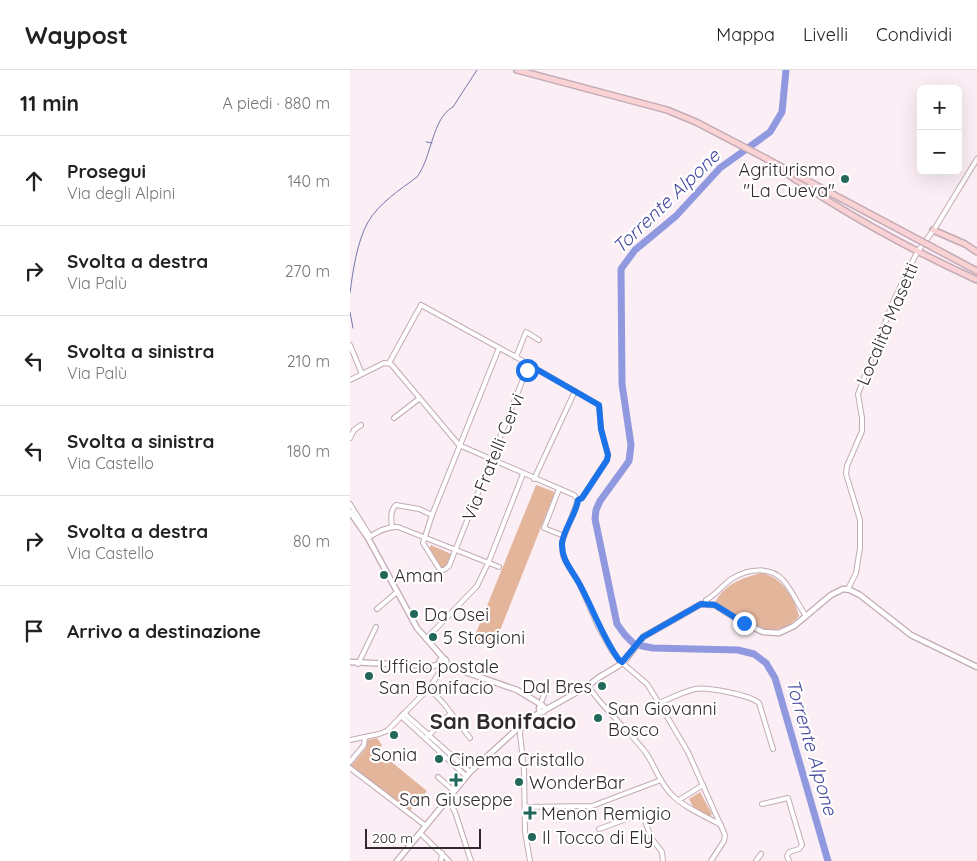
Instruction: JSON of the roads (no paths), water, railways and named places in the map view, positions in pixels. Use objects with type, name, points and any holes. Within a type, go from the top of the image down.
[{"type":"main road","points":[[517,70],[667,110],[696,122],[977,271]]},
{"type":"main road","points":[[766,158],[803,185],[854,215],[918,251],[977,280]]},
{"type":"main road","points":[[933,230],[965,244],[977,252]]},
{"type":"street","name":"Località Masetti","points":[[848,589],[856,574],[859,559],[860,520],[846,474],[847,466],[862,431],[858,394],[893,302],[918,251],[977,159]]},
{"type":"street","points":[[389,363],[419,306],[422,306],[599,405],[601,429],[608,449],[607,460],[582,498],[578,500],[564,536],[562,551],[566,562],[580,584],[606,642],[619,660],[647,684],[688,752],[725,835],[724,841],[711,861]]},
{"type":"street","points":[[516,357],[526,332],[539,340]]},
{"type":"street","points":[[350,345],[362,374]]},
{"type":"street","points":[[425,536],[499,348]]},
{"type":"street","points":[[350,380],[384,363],[393,365],[461,446],[574,495],[578,500]]},
{"type":"street","name":"Via Fratelli Cervi","points":[[425,536],[423,543],[426,550],[438,567],[444,570],[449,566],[456,550],[527,370],[531,366]]},
{"type":"street","points":[[534,479],[575,391]]},
{"type":"street","points":[[394,418],[420,398]]},
{"type":"street","points":[[350,438],[354,430],[361,425]]},
{"type":"street","points":[[426,639],[477,586],[523,474]]},
{"type":"street","points":[[559,489],[544,528],[564,536]]},
{"type":"street","points":[[392,526],[392,508],[396,505],[419,509],[432,515]]},
{"type":"street","points":[[351,511],[369,537]]},
{"type":"street","points":[[350,740],[366,738],[386,731],[429,688],[441,672],[444,663],[437,650],[417,628],[369,537],[351,511]]},
{"type":"street","points":[[369,537],[392,526],[398,527],[425,536],[499,567]]},
{"type":"street","points":[[707,603],[706,600],[731,579],[748,572],[764,571],[771,572],[784,581],[806,616]]},
{"type":"street","points":[[542,707],[556,704],[588,686],[622,662],[643,637],[652,634],[693,607],[707,603],[715,605],[742,622],[766,633],[784,632],[831,595],[843,589],[848,589],[860,595],[911,635],[977,667]]},
{"type":"street","points":[[376,609],[397,592]]},
{"type":"street","points":[[358,664],[376,627]]},
{"type":"street","points":[[350,662],[358,664],[433,666],[444,663],[512,688],[533,699],[542,707]]},
{"type":"street","points":[[588,686],[602,705],[646,753],[672,796],[721,825]]},
{"type":"street","points":[[429,688],[470,738]]},
{"type":"street","points":[[397,861],[468,774],[542,707],[547,688]]},
{"type":"street","points":[[659,703],[697,689],[732,694],[755,700],[759,703],[773,749]]},
{"type":"street","points":[[427,736],[451,713]]},
{"type":"street","points":[[402,715],[468,774]]},
{"type":"street","points":[[521,726],[525,832],[530,861]]},
{"type":"street","points":[[350,762],[364,746],[366,738]]},
{"type":"street","points":[[350,768],[426,826]]},
{"type":"street","points":[[438,777],[454,791]]},
{"type":"street","points":[[525,808],[592,806],[661,780]]},
{"type":"street","points":[[679,800],[702,785]]},
{"type":"street","points":[[762,804],[788,798],[802,845],[799,849],[789,852],[787,858],[789,861]]},
{"type":"street","points":[[448,799],[455,812],[470,860],[463,861]]},
{"type":"street","points":[[599,829],[642,814],[652,839],[662,852],[663,861]]},
{"type":"street","points":[[420,833],[449,861]]},
{"type":"street","points":[[441,861],[442,853]]},
{"type":"street","points":[[756,861],[761,854]]},
{"type":"waterway","points":[[350,293],[358,247],[368,222],[384,203],[417,177],[422,169],[441,120],[446,112],[453,107],[477,70]]},
{"type":"waterway","name":"Torrente Alpone","points":[[786,70],[782,112],[770,132],[720,168],[676,216],[635,250],[621,269],[622,384],[631,445],[629,461],[600,501],[595,519],[617,624],[633,643],[653,648],[738,650],[754,654],[766,663],[775,678],[828,861]]},
{"type":"waterway","points":[[426,142],[432,143]]},
{"type":"waterway","points":[[350,312],[353,328]]},
{"type":"place","name":"Agriturismo \"La Cueva\"","points":[[845,179]]},
{"type":"place","name":"Aman","points":[[384,575]]},
{"type":"place","name":"Da Osei","points":[[414,614]]},
{"type":"place","name":"5 Stagioni","points":[[433,637]]},
{"type":"place","name":"Ufficio postale San Bonifacio","points":[[369,676]]},
{"type":"place","name":"Dal Bres","points":[[602,686]]},
{"type":"place","name":"San Giovanni Bosco","points":[[598,718]]},
{"type":"place","name":"Sonia","points":[[394,735]]},
{"type":"place","name":"Cinema Cristallo","points":[[439,759]]},
{"type":"place","name":"San Giuseppe","points":[[456,780]]},
{"type":"place","name":"WonderBar","points":[[519,782]]},
{"type":"place","name":"Menon Remigio","points":[[530,813]]},
{"type":"place","name":"Il Tocco di Ely","points":[[532,837]]},
{"type":"district","name":"San Bonifacio","points":[[503,721]]}]
